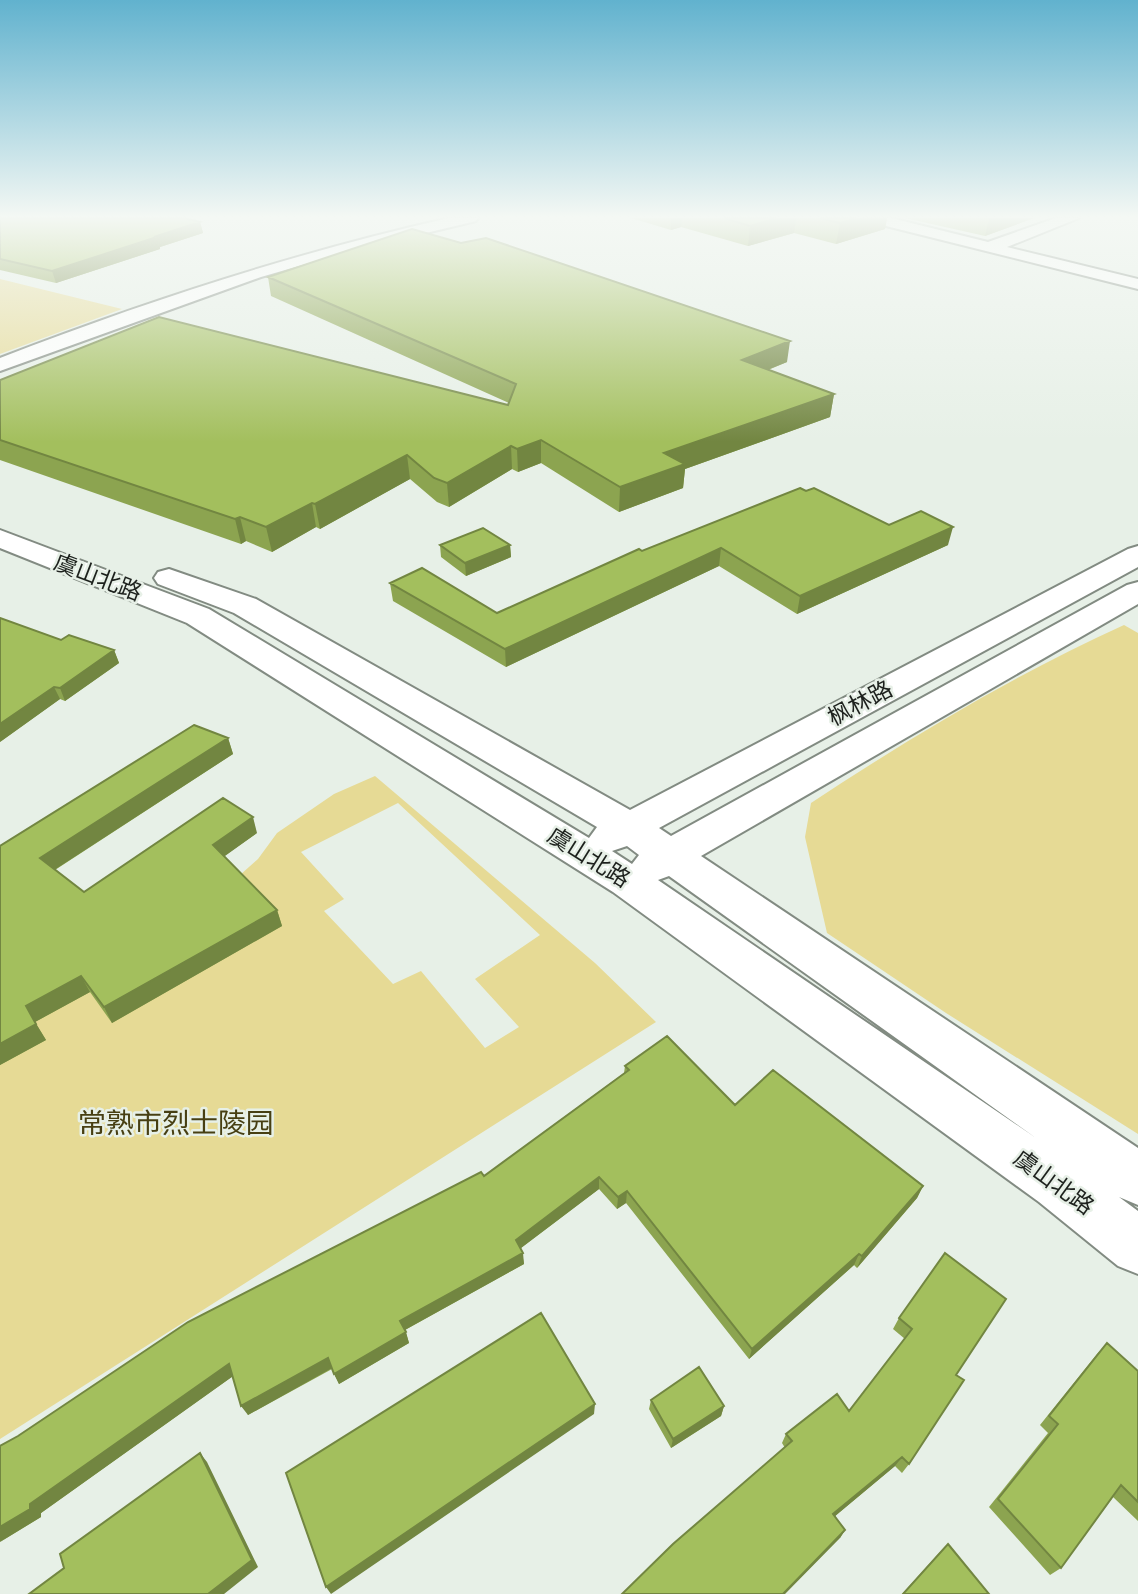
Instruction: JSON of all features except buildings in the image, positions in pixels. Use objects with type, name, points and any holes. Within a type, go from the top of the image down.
[{"type":"main road","points":[[0,365],[78,334],[197,292]]},
{"type":"main road","name":"虞山北路","points":[[0,514],[245,606],[627,826],[1138,1179]]},
{"type":"main road","name":"虞山北路","points":[[0,538],[198,616],[628,881],[1058,1184],[1138,1246]]},
{"type":"main road","name":"枫林路","points":[[584,854],[627,826],[1138,555]]},
{"type":"main road","name":"枫林路","points":[[628,881],[755,805],[1138,591]]},
{"type":"green space","points":[[0,292],[54,292],[122,309],[0,354]]},
{"type":"green space","points":[[1124,625],[1138,633],[1138,1134],[946,1013],[827,933],[805,837],[811,803],[964,708]]},
{"type":"green space","name":"常熟市烈士陵园","points":[[375,776],[595,963],[656,1022],[0,1439],[0,984],[204,907],[258,859],[277,833],[334,794]],"holes":[[[398,803],[540,935],[475,979],[519,1027],[485,1048],[421,971],[393,984],[324,911],[344,899],[301,852]]]}]
